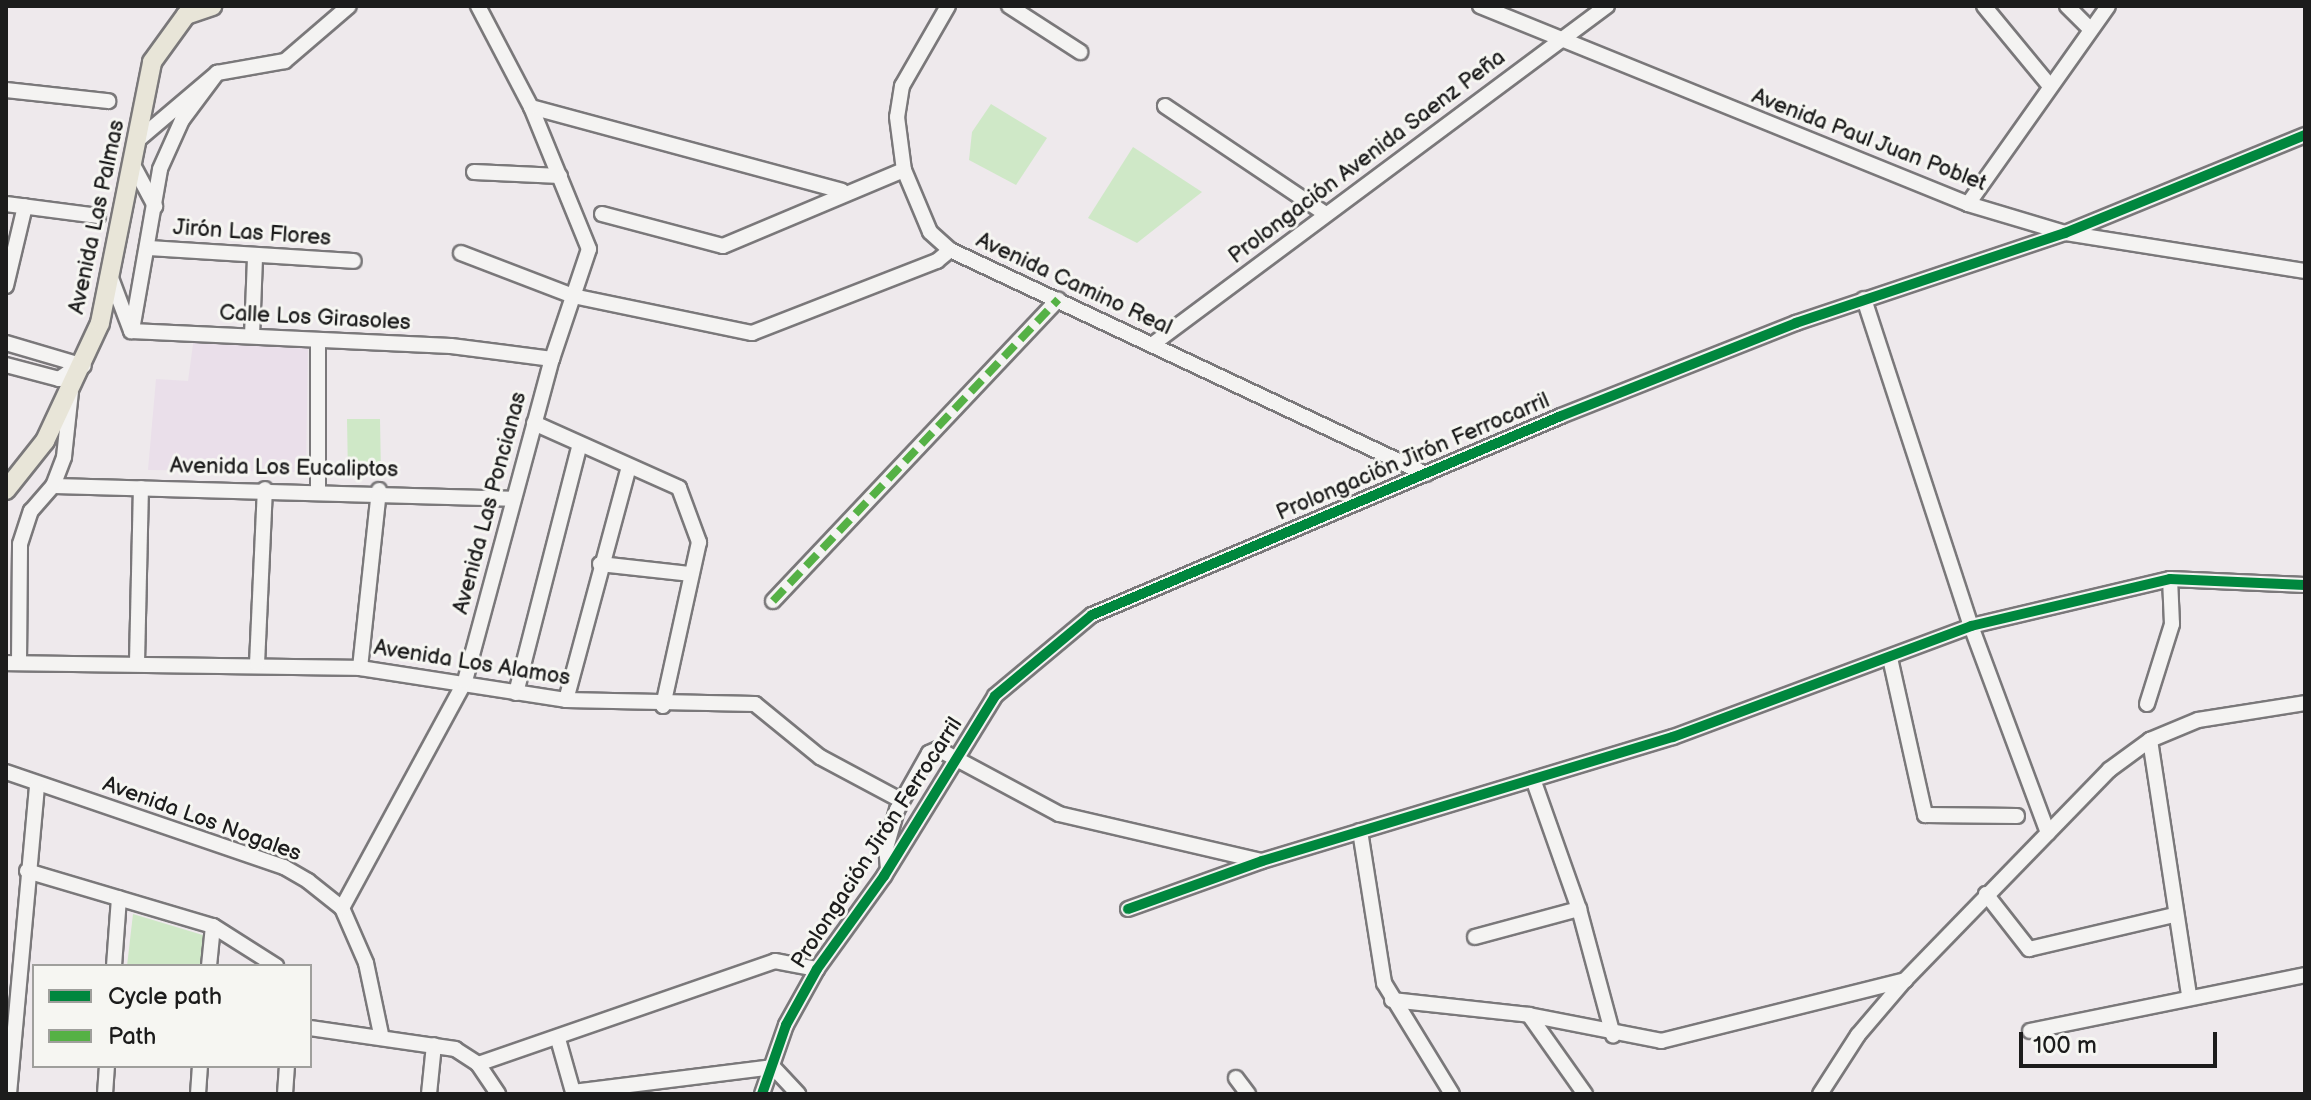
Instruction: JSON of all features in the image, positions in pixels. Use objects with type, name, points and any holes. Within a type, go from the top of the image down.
[{"type":"main road","name":"Avenida Las Palmas","points":[[6,490],[45,441],[82,365],[111,278],[152,62],[166,36],[186,15],[212,6]]},
{"type":"street","points":[[138,140],[217,73],[285,61],[349,6]]},
{"type":"street","name":"Avenida Las Poncianas","points":[[342,908],[465,681],[552,359],[589,249],[531,107],[478,6]]},
{"type":"street","name":"Avenida Camino Real","points":[[948,6],[902,86],[897,117],[904,170],[930,232],[950,250],[1426,474]]},
{"type":"street","points":[[1009,6],[1080,52]]},
{"type":"street","name":"Avenida Paul Juan Poblet","points":[[1480,6],[1968,204],[2065,233],[2305,271]]},
{"type":"street","name":"Prolongación Avenida Saenz Peña","points":[[1153,344],[1607,6]]},
{"type":"street","points":[[1984,6],[2050,86]]},
{"type":"street","points":[[2067,6],[2089,28]]},
{"type":"street","points":[[1968,204],[2089,28],[2108,6]]},
{"type":"street","points":[[131,331],[160,169],[182,120],[217,73]]},
{"type":"street","points":[[6,90],[108,101]]},
{"type":"street","points":[[1165,106],[1326,214]]},
{"type":"street","points":[[531,107],[842,191]]},
{"type":"street","name":"Prolongación Jirón Ferrocarril","points":[[762,1094],[786,1025],[817,969],[888,869],[995,696],[1092,615],[1426,474],[1864,299],[2065,233],[2305,135]]},
{"type":"street","points":[[133,165],[155,206]]},
{"type":"street","points":[[602,214],[723,246],[842,191],[904,170]]},
{"type":"street","points":[[474,172],[560,176]]},
{"type":"street","points":[[6,204],[98,216]]},
{"type":"street","points":[[6,286],[25,206]]},
{"type":"street","points":[[2011,250],[2019,228],[2015,218]]},
{"type":"street","name":"Jirón Las Flores","points":[[148,248],[255,258],[354,261]]},
{"type":"street","points":[[461,253],[573,296],[752,333],[937,261],[950,250]]},
{"type":"street","points":[[252,336],[255,258]]},
{"type":"street","points":[[111,278],[131,331]]},
{"type":"street","points":[[1864,299],[1971,626],[2048,833]]},
{"type":"street","points":[[773,601],[1058,300]]},
{"type":"street","name":"Calle Los Girasoles","points":[[131,331],[451,346],[552,359]]},
{"type":"street","points":[[318,341],[318,489]]},
{"type":"street","points":[[6,343],[82,365]]},
{"type":"street","points":[[6,365],[59,379],[82,365]]},
{"type":"street","points":[[12,662],[20,544],[31,511],[53,486],[71,436],[71,392]]},
{"type":"street","points":[[534,423],[679,488],[699,542],[663,706]]},
{"type":"street","points":[[516,693],[580,444]]},
{"type":"street","points":[[566,700],[600,564],[629,466]]},
{"type":"street","name":"Avenida Los Eucaliptos","points":[[53,486],[379,490],[513,499]]},
{"type":"street","points":[[137,662],[141,488]]},
{"type":"street","points":[[257,664],[265,489]]},
{"type":"street","points":[[360,668],[379,490]]},
{"type":"street","points":[[600,564],[691,574]]},
{"type":"street","points":[[2147,704],[2172,624],[2170,579]]},
{"type":"street","points":[[1128,909],[1262,861],[1533,779],[1890,658],[1971,626],[2170,579],[2305,585]]},
{"type":"street","points":[[1890,658],[1925,815],[2017,816]]},
{"type":"street","name":"Avenida Los Alamos","points":[[12,662],[360,668],[465,681],[566,700],[663,706],[755,704],[820,757],[902,801]]},
{"type":"street","points":[[1820,1094],[1858,1035],[1905,980],[2109,770],[2150,740],[2198,720],[2305,703]]},
{"type":"street","points":[[2150,740],[2174,915],[2189,996]]},
{"type":"street","points":[[888,869],[886,848],[902,801],[929,753],[943,749],[1059,814],[1262,861]]},
{"type":"street","name":"Avenida Los Nogales","points":[[6,772],[284,867],[342,908]]},
{"type":"street","points":[[1533,779],[1579,909],[1613,1035]]},
{"type":"street","points":[[9,1094],[10,1018],[37,785]]},
{"type":"street","points":[[1360,831],[1378,959],[1392,1000],[1452,1094]]},
{"type":"street","points":[[27,871],[213,926],[273,964]]},
{"type":"street","points":[[1986,894],[2029,949],[2174,915]]},
{"type":"street","points":[[114,964],[119,898]]},
{"type":"street","points":[[342,908],[366,963],[381,1034]]},
{"type":"street","points":[[1475,937],[1579,909]]},
{"type":"street","points":[[209,964],[213,926]]},
{"type":"street","points":[[478,1064],[558,1039],[775,961],[817,969]]},
{"type":"street","points":[[2030,1031],[2189,996],[2305,975]]},
{"type":"street","points":[[1392,1000],[1529,1015],[1613,1035],[1661,1041],[1905,980]]},
{"type":"street","points":[[1529,1015],[1585,1094]]},
{"type":"street","points":[[312,1028],[381,1034],[455,1049],[478,1064],[498,1094]]},
{"type":"street","points":[[558,1039],[573,1092],[773,1067],[798,1094]]},
{"type":"street","points":[[429,1094],[434,1045]]},
{"type":"street","points":[[105,1094],[107,1068]]},
{"type":"street","points":[[198,1094],[200,1068]]},
{"type":"street","points":[[285,1094],[287,1068]]},
{"type":"street","points":[[1236,1078],[1248,1094]]},
{"type":"shaded area","points":[[194,337],[308,346],[306,472],[148,470],[156,379],[188,381]]},
{"type":"green space","points":[[991,104],[1047,138],[1016,185],[969,160],[972,132]]},
{"type":"green space","points":[[1133,147],[1202,192],[1137,243],[1088,218]]},
{"type":"green space","points":[[347,419],[380,419],[381,475],[348,475]]},
{"type":"green space","points":[[133,914],[206,936],[202,964],[127,964]]},
{"type":"marked path","points":[[773,601],[1058,300]]},
{"type":"cycle path","points":[[762,1094],[786,1025],[817,969],[884,876],[995,696],[1092,615],[1561,416],[1796,323],[2065,233],[2305,135]]},
{"type":"cycle path","points":[[1128,909],[1262,861],[1673,737],[1971,626],[2170,579],[2305,585]]}]
